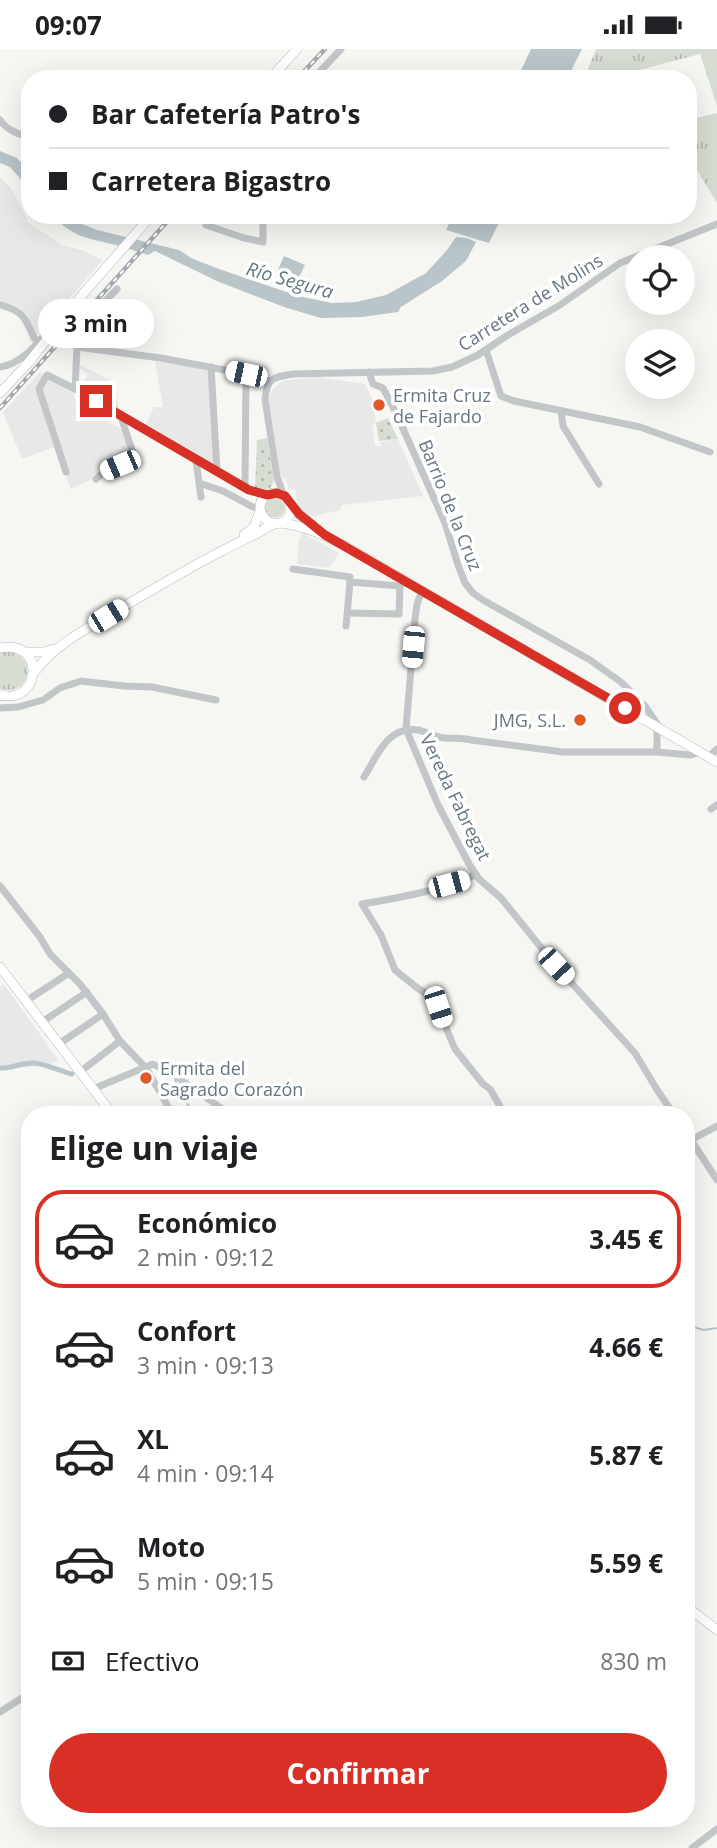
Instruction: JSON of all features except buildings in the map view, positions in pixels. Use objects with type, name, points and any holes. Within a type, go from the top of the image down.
[{"type":"main road","points":[[278,70],[297,49]]},
{"type":"main road","points":[[0,393],[29,362],[143,224]]},
{"type":"main road","points":[[29,362],[62,314],[117,254]]},
{"type":"main road","points":[[223,550],[250,531],[268,495],[277,493],[325,535],[402,583],[422,591],[709,757]]},
{"type":"main road","points":[[0,640],[5,647],[24,652],[45,652],[64,643],[165,582],[223,550],[285,521],[290,513],[287,500]]},
{"type":"main road","points":[[260,508],[265,520],[325,535]]},
{"type":"main road","points":[[33,674],[49,655],[64,643]]},
{"type":"main road","points":[[2,696],[12,696],[29,686],[33,666],[24,652]]},
{"type":"main road","points":[[0,967],[106,1106]]},
{"type":"main road","points":[[695,1614],[717,1630]]},
{"type":"street","points":[[321,70],[341,49]]},
{"type":"street","points":[[0,120],[21,135]]},
{"type":"street","points":[[206,225],[263,242],[263,224]]},
{"type":"street","name":"Carretera de Molins","points":[[77,347],[161,358],[270,381],[293,374],[433,371],[452,367],[486,350],[560,305],[620,263],[717,224]]},
{"type":"street","points":[[75,389],[77,347],[74,333],[117,289]]},
{"type":"street","points":[[0,305],[24,316],[34,338]]},
{"type":"street","points":[[0,366],[9,365],[28,352],[62,314]]},
{"type":"street","points":[[486,350],[501,396],[640,428],[710,452]]},
{"type":"street","points":[[211,367],[217,471]]},
{"type":"street","name":"Barrio de la Cruz","points":[[369,372],[373,384],[383,389],[397,415],[445,523],[458,565],[469,589],[482,600],[590,660],[621,682],[645,706],[659,727]]},
{"type":"street","points":[[246,374],[247,489],[260,508]]},
{"type":"street","points":[[66,472],[39,389],[47,375],[247,489],[268,495],[277,477]]},
{"type":"street","points":[[270,381],[265,399],[277,477],[287,500]]},
{"type":"street","points":[[561,411],[563,426],[599,484]]},
{"type":"street","points":[[96,479],[104,472],[135,459],[121,416]]},
{"type":"street","points":[[196,460],[201,497]]},
{"type":"street","points":[[199,483],[260,508]]},
{"type":"street","points":[[293,569],[351,577],[346,627]]},
{"type":"street","points":[[348,613],[399,614],[402,583],[350,582]]},
{"type":"street","name":"Vereda Fabregat","points":[[422,591],[415,619],[406,729],[438,805],[479,879],[501,898],[556,966],[635,1052],[668,1106]]},
{"type":"street","points":[[0,708],[18,707],[43,700],[61,688],[81,681],[152,687],[216,700]]},
{"type":"street","points":[[24,691],[34,702]]},
{"type":"street","points":[[657,752],[659,727]]},
{"type":"street","points":[[364,777],[389,737],[406,729],[444,738],[461,737],[563,752],[657,752],[709,757],[717,748]]},
{"type":"street","points":[[476,874],[431,889],[362,904],[381,935],[395,970],[434,999],[455,1049],[490,1089],[500,1106]]},
{"type":"street","points":[[0,886],[50,954],[87,992],[120,1041],[146,1068],[168,1106]]},
{"type":"street","points":[[26,1001],[69,973]]},
{"type":"street","points":[[43,1022],[87,992]]},
{"type":"street","points":[[59,1044],[103,1014]]},
{"type":"street","points":[[80,1072],[120,1041]]},
{"type":"street","points":[[93,1089],[153,1064],[218,1106]]},
{"type":"street","points":[[695,1138],[717,1126]]},
{"type":"street","points":[[695,1146],[717,1180]]},
{"type":"street","points":[[0,1712],[21,1699]]},
{"type":"street","points":[[692,1848],[717,1829]]},
{"type":"shaded area","points":[[531,49],[582,49],[572,70],[521,70]]},
{"type":"shaded area","points":[[0,151],[17,158],[21,162],[21,180],[10,167],[0,163]]},
{"type":"shaded area","points":[[0,177],[11,188],[21,207],[21,224],[30,224],[62,245],[82,250],[103,260],[35,337],[27,314],[15,305],[0,302]]},
{"type":"shaded area","points":[[62,224],[82,224],[179,250],[193,259],[222,270],[298,296],[332,303],[356,302],[386,295],[426,273],[456,237],[476,242],[466,261],[442,281],[401,307],[398,312],[362,317],[321,318],[219,282],[155,251],[148,255],[81,236]]},
{"type":"shaded area","points":[[449,224],[498,224],[489,243],[446,230]]},
{"type":"shaded area","points":[[284,256],[305,265],[298,279],[278,270]]},
{"type":"shaded area","points":[[155,361],[210,370],[213,464],[146,424],[154,407],[163,407]]},
{"type":"shaded area","points":[[81,365],[113,382],[120,412],[79,390],[88,374],[79,368]]},
{"type":"shaded area","points":[[40,372],[73,390],[76,403],[123,430],[133,457],[71,489],[54,447],[22,459],[3,412]]},
{"type":"shaded area","points":[[316,377],[365,384],[373,401],[376,423],[372,427],[375,446],[381,446],[380,442],[398,439],[423,496],[342,505],[340,510],[308,518],[297,503],[295,489],[289,490],[286,478],[282,478],[280,473],[269,399],[272,390],[282,381]]},
{"type":"shaded area","points":[[303,533],[339,553],[329,568],[297,564],[299,539]]},
{"type":"shaded area","points":[[4,984],[59,1061],[44,1066],[0,1069],[0,987]]},
{"type":"green space","points":[[596,49],[717,49],[717,106],[700,54],[639,70],[588,70]]},
{"type":"green space","points":[[717,113],[717,203],[697,170],[697,118]]},
{"type":"green space","points":[[388,418],[398,439],[379,441],[376,423]]},
{"type":"green space","points":[[267,438],[274,480],[271,487],[263,491],[255,489],[257,440]]},
{"type":"green space","points":[[271,498],[279,498],[285,508],[279,518],[271,518],[265,512],[265,504]]},
{"type":"green space","points":[[6,651],[17,654],[27,666],[25,681],[11,690],[0,689],[0,653]]},
{"type":"waterway","points":[[0,1068],[34,1063],[72,1074]]},
{"type":"waterway","points":[[175,1080],[189,1106]]},
{"type":"waterway","points":[[695,1328],[704,1330],[717,1328]]},
{"type":"railway","points":[[305,70],[325,49]]},
{"type":"railway","points":[[0,408],[165,224]]},
{"type":"place","name":"Ermita Cruz de Fajardo","points":[[379,405]]},
{"type":"place","name":"JMG, S.L.","points":[[580,720]]},
{"type":"place","name":"Ermita del Sagrado Corazón","points":[[146,1078]]},
{"type":"route","points":[[96,401],[249,490],[285,496],[305,520],[325,535],[625,708]]},
{"type":"water label","name":"Río Segura","points":[[290,280]]}]
